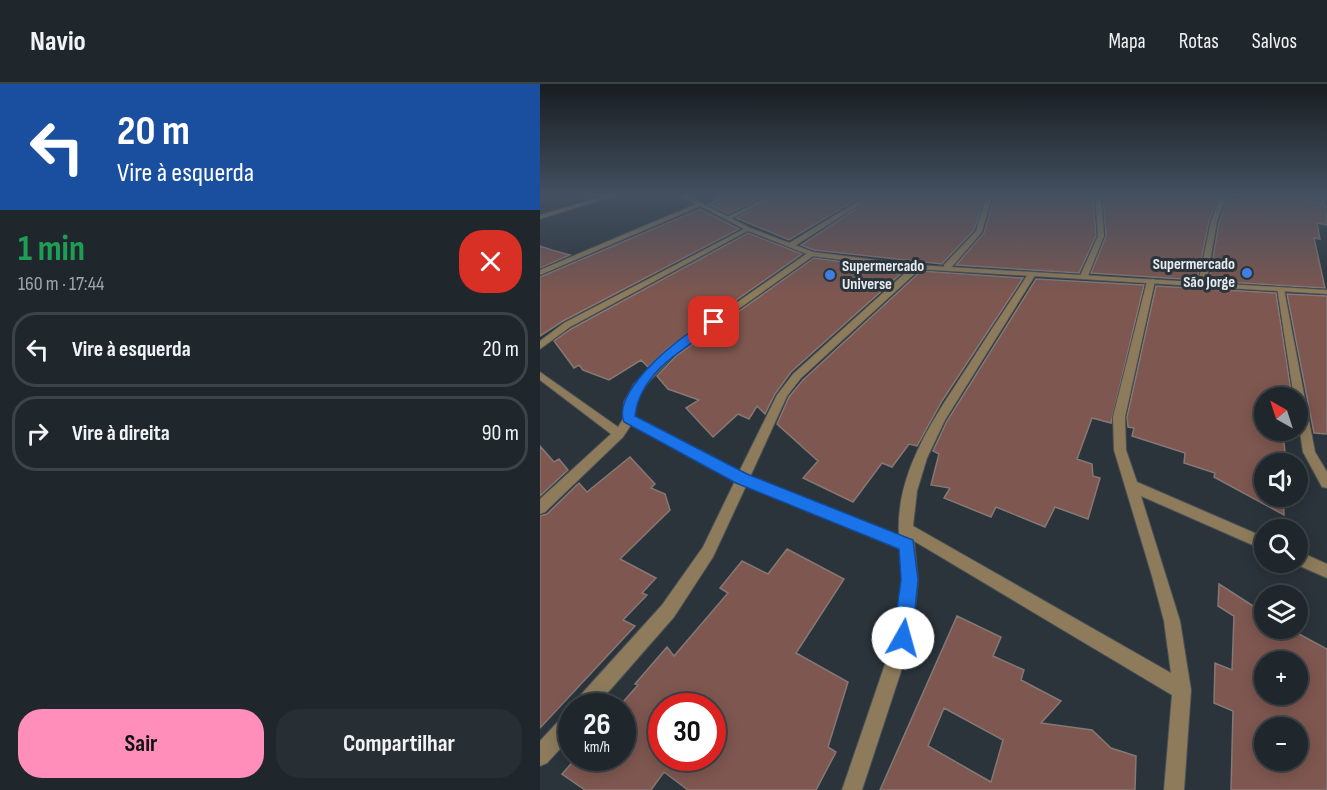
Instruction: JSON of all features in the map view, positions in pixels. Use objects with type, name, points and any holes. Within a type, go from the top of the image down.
[{"type":"street","points":[[540,273],[645,228]]},
{"type":"street","points":[[790,245],[818,228]]},
{"type":"street","points":[[948,267],[979,232],[980,228]]},
{"type":"street","points":[[1084,276],[1101,236],[1100,228]]},
{"type":"street","points":[[1202,284],[1213,228]]},
{"type":"street","points":[[540,346],[567,325],[748,229],[812,254],[917,267],[948,267],[1327,292]]},
{"type":"street","points":[[540,508],[619,434],[628,418],[630,402],[638,386],[654,367],[812,254]]},
{"type":"street","points":[[595,693],[668,611],[708,552],[783,395],[797,376],[917,267]]},
{"type":"street","points":[[852,790],[903,638],[910,580],[906,537],[910,491],[921,458],[939,420],[1032,274]]},
{"type":"street","points":[[1151,281],[1119,417],[1120,450],[1169,609],[1182,690],[1174,790]]},
{"type":"street","points":[[1280,289],[1309,452],[1327,483]]},
{"type":"street","points":[[540,375],[619,434]]},
{"type":"street","points":[[628,418],[742,478],[906,537],[1182,690]]},
{"type":"street","points":[[1132,486],[1254,540]]},
{"type":"street","points":[[1308,562],[1327,571]]},
{"type":"street","points":[[540,756],[558,736]]},
{"type":"building","points":[[655,228],[739,229],[563,321],[540,336],[540,277]]},
{"type":"building","points":[[760,228],[809,228],[789,240]]},
{"type":"building","points":[[827,228],[975,228],[942,264],[814,250],[801,245]]},
{"type":"building","points":[[985,228],[1095,228],[1096,236],[1079,273],[956,265],[984,233]]},
{"type":"building","points":[[1105,228],[1208,228],[1197,280],[1091,273],[1106,236]]},
{"type":"building","points":[[1218,228],[1318,228],[1320,239],[1314,238],[1325,288],[1209,281]]},
{"type":"building","points":[[748,233],[802,254],[668,348],[648,367],[641,360],[609,380],[583,370],[579,365],[574,368],[554,341],[571,329]]},
{"type":"building","points":[[540,246],[552,250],[570,255],[540,268]]},
{"type":"building","points":[[814,258],[905,270],[791,372],[775,394],[765,414],[757,406],[749,419],[738,414],[713,437],[686,408],[699,400],[668,389],[657,376],[676,356]]},
{"type":"building","points":[[921,271],[1023,278],[942,401],[917,446],[909,444],[892,467],[882,463],[853,502],[803,478],[818,461],[777,424],[789,397],[803,380]]},
{"type":"building","points":[[1036,279],[1144,285],[1111,423],[1092,418],[1077,459],[1092,464],[1093,476],[1100,478],[1088,519],[1055,507],[1045,527],[996,507],[991,517],[944,498],[950,488],[931,485],[939,454],[933,451],[947,421]]},
{"type":"building","points":[[1156,286],[1276,293],[1290,387],[1254,387],[1254,441],[1284,441],[1285,453],[1254,453],[1254,499],[1214,477],[1215,473],[1184,463],[1185,453],[1132,436],[1134,428],[1128,427],[1127,417]]},
{"type":"building","points":[[1287,294],[1327,296],[1327,434],[1314,433],[1308,402],[1308,387],[1305,387]]},
{"type":"building","points":[[540,446],[554,462],[559,459],[568,470],[540,496]]},
{"type":"building","points":[[630,457],[655,484],[651,488],[665,494],[670,510],[620,559],[656,578],[642,593],[647,595],[623,620],[635,626],[573,693],[558,693],[558,709],[540,728],[540,516],[547,514],[579,483],[587,492]]},
{"type":"building","points":[[1269,507],[1284,507],[1284,515]]},
{"type":"building","points":[[787,549],[844,579],[796,653],[848,682],[828,747],[836,752],[816,790],[688,790],[664,772],[651,790],[585,790],[562,774],[565,771],[636,771],[636,693],[631,693],[638,685],[635,684],[667,647],[674,656],[728,593],[720,588],[742,561],[768,574]]},
{"type":"building","points":[[1219,584],[1254,607],[1254,639],[1308,639],[1327,649],[1327,790],[1231,790],[1233,711],[1214,703],[1215,663],[1232,670],[1234,616],[1218,606]]},
{"type":"building","points":[[957,616],[1001,637],[993,656],[1024,670],[1021,680],[1061,701],[1041,723],[1092,730],[1111,748],[1136,756],[1135,790],[880,790]],"holes":[[[944,708],[1003,740],[991,782],[928,746]]]},
{"type":"place","name":"Supermercado São Jorge","points":[[1247,273]]},
{"type":"place","name":"Supermercado Universe","points":[[830,275]]},
{"type":"route","points":[[714,322],[654,367],[638,386],[630,402],[628,418],[742,478],[907,545],[910,580],[903,638]]}]
